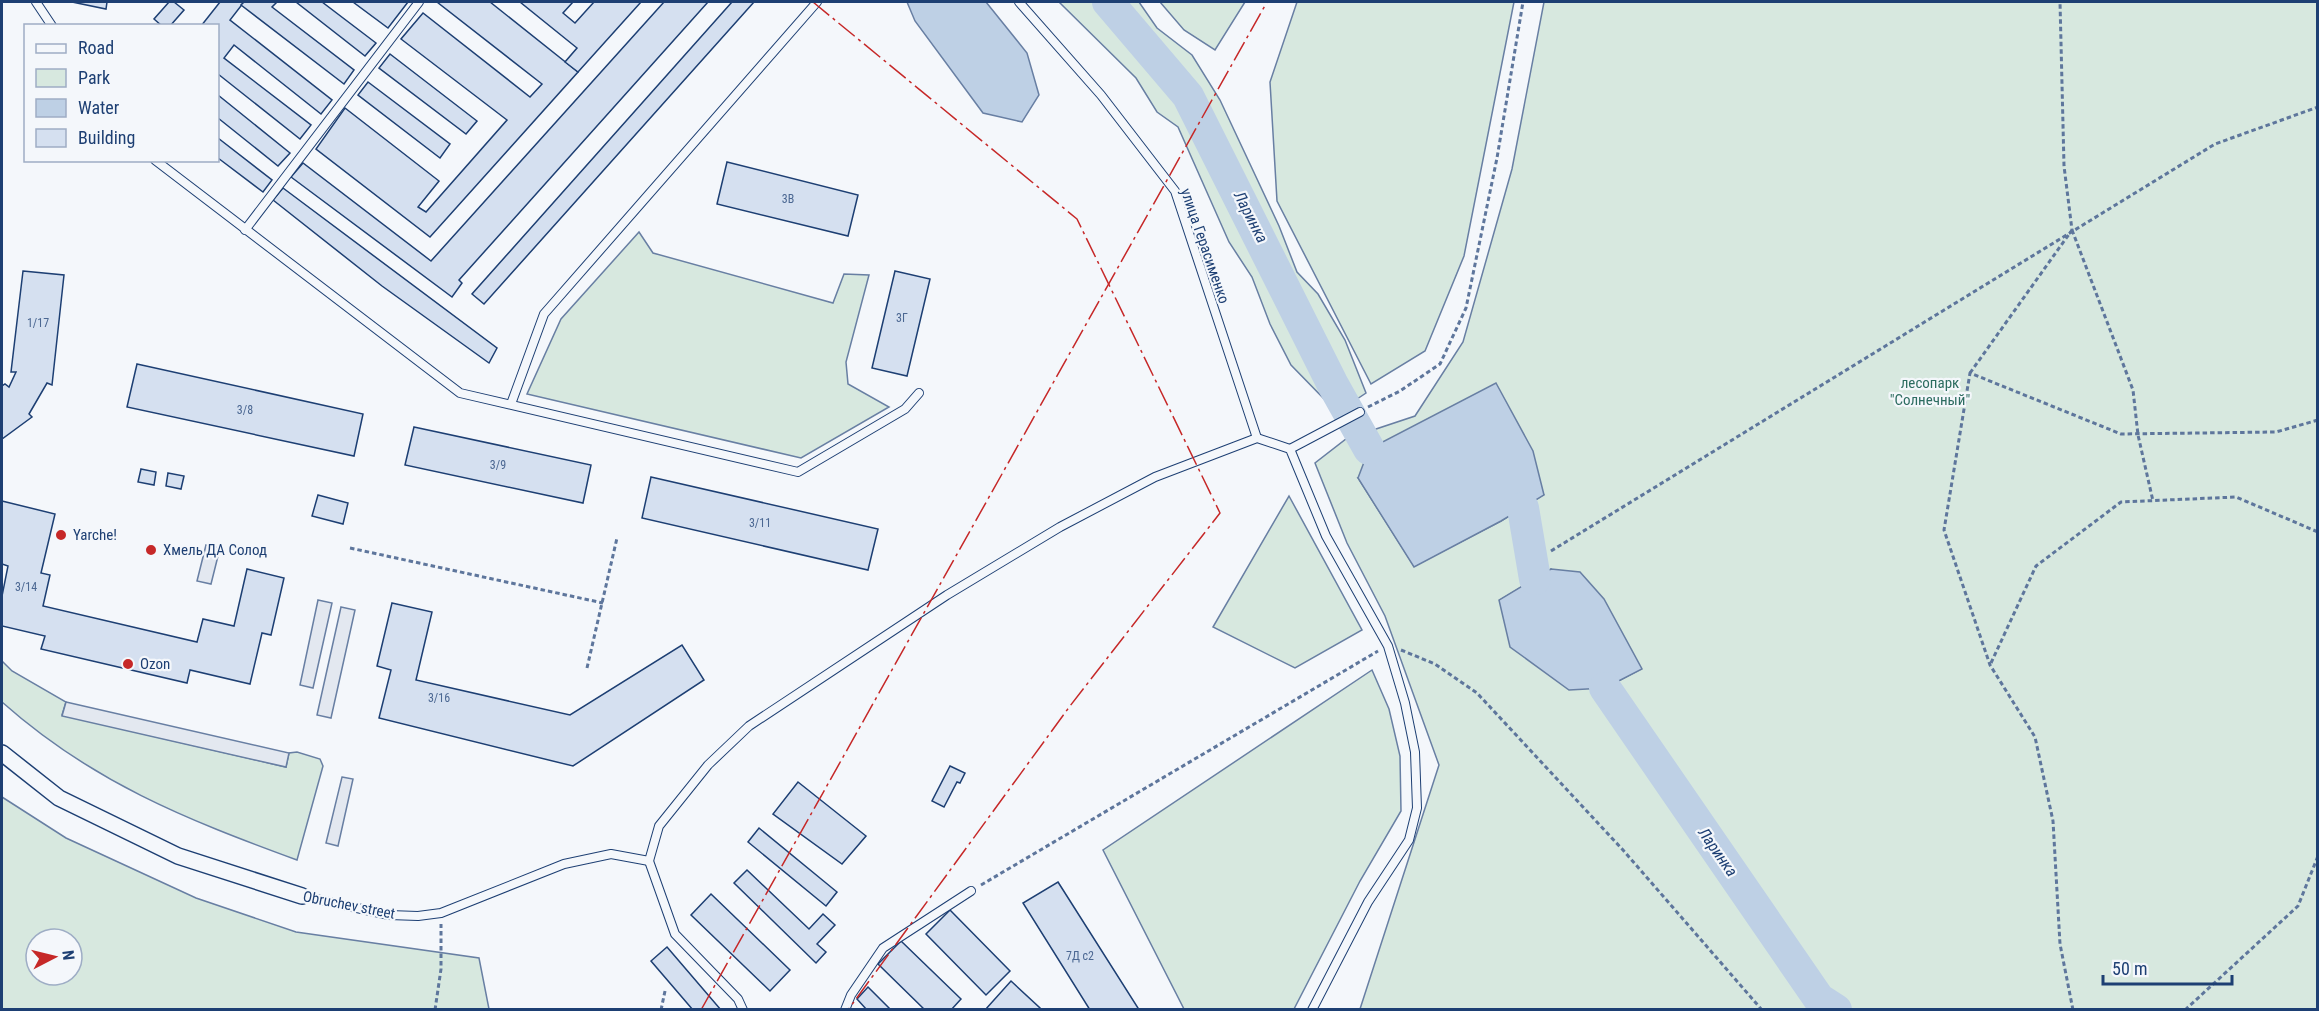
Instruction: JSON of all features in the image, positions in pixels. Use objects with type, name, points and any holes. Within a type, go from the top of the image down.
[{"type":"street","name":"Obruchev street","points":[[2,753],[59,798],[178,856],[302,896]]},
{"type":"lane","points":[[36,2],[51,24]]},
{"type":"lane","points":[[245,230],[419,2]]},
{"type":"lane","points":[[511,404],[544,314],[817,2]]},
{"type":"lane","name":"улица Герасименко","points":[[1019,2],[1101,95],[1174,190],[1257,438]]},
{"type":"lane","points":[[157,162],[460,393],[798,472],[905,409],[918,393]]},
{"type":"lane","points":[[743,1010],[738,999],[675,934],[649,861],[660,826],[708,765],[749,726],[947,595],[1060,527],[1155,477],[1257,438],[1290,449],[1360,412]]},
{"type":"lane","points":[[1290,449],[1326,536],[1388,645],[1406,703],[1415,752],[1417,808],[1409,840],[1368,902],[1312,1010]]},
{"type":"lane","name":"Obruchev street","points":[[302,896],[389,915],[418,916],[441,913],[564,864],[611,854],[649,861]]},
{"type":"lane","points":[[845,1010],[851,995],[883,948],[971,891]]},
{"type":"path","points":[[1360,412],[1400,391],[1440,364],[1466,308],[1497,158],[1523,2]]},
{"type":"path","points":[[2060,2],[2064,166],[2072,230],[2133,390],[2138,435],[2153,501]]},
{"type":"path","points":[[1551,551],[2215,144],[2318,107]]},
{"type":"path","points":[[2072,230],[1970,373],[1944,530],[1990,665],[2035,737],[2053,821],[2060,944],[2073,1010]]},
{"type":"path","points":[[1970,373],[2121,434],[2276,432],[2318,420]]},
{"type":"path","points":[[1990,665],[2036,566],[2121,502],[2236,497],[2318,532]]},
{"type":"path","points":[[587,668],[617,538]]},
{"type":"path","points":[[350,548],[603,603]]},
{"type":"path","points":[[971,891],[1388,645],[1435,664],[1477,693],[1623,850],[1762,1010]]},
{"type":"path","points":[[2185,1010],[2298,906],[2318,856]]},
{"type":"path","points":[[435,1010],[441,969],[441,913]]},
{"type":"path","points":[[661,1010],[666,991]]},
{"type":"green space","points":[[1059,2],[1139,2],[1157,28],[1192,55],[1220,100],[1279,226],[1297,272],[1318,294],[1345,340],[1366,393],[1342,409],[1331,406],[1291,365],[1270,324],[1252,277],[1229,242],[1178,127],[1157,112],[1136,78]]},
{"type":"green space","points":[[1160,2],[1245,2],[1215,50],[1184,30]]},
{"type":"green space","points":[[1297,2],[1514,2],[1464,256],[1425,351],[1371,384],[1277,201],[1270,82]]},
{"type":"green space","name":"лесопарк \"Солнечный\"","points":[[1544,2],[2317,2],[2317,1009],[1360,1009],[1439,765],[1385,616],[1347,543],[1315,463],[1346,439],[1415,416],[1463,342],[1512,169]],"holes":[[[1358,478],[1543,495],[1501,521],[1414,566]],[[1551,569],[1641,669],[1605,688],[1500,600]]]},
{"type":"green space","points":[[639,232],[653,253],[833,303],[844,274],[869,275],[846,362],[848,384],[889,407],[801,458],[527,394],[561,319]]},
{"type":"green space","points":[[1289,496],[1362,630],[1295,668],[1213,627]]},
{"type":"green space","points":[[2,661],[12,671],[66,702],[62,715],[286,767],[289,753],[297,752],[320,759],[323,766],[297,860],[216,829],[141,796],[70,755],[2,702]]},
{"type":"green space","points":[[1372,670],[1389,709],[1400,756],[1401,811],[1360,881],[1294,1009],[1184,1009],[1103,850]]},
{"type":"green space","points":[[2,797],[66,838],[196,898],[296,932],[479,958],[489,1009],[2,1009]]},
{"type":"shaded area","points":[[206,545],[220,548],[211,584],[197,581]]},
{"type":"shaded area","points":[[318,600],[332,603],[313,688],[300,685]]},
{"type":"shaded area","points":[[341,607],[355,610],[331,718],[317,715]]},
{"type":"shaded area","points":[[66,702],[289,753],[286,767],[62,716]]},
{"type":"shaded area","points":[[342,777],[353,779],[338,846],[326,843]]},
{"type":"water","points":[[907,2],[986,2],[1027,53],[1039,95],[1022,122],[983,113],[915,21]]},
{"type":"water","points":[[1496,383],[1533,451],[1544,495],[1501,521],[1414,567],[1358,478],[1369,449]]},
{"type":"water","points":[[1551,569],[1580,572],[1604,599],[1642,669],[1605,688],[1569,690],[1510,647],[1499,600]]},
{"type":"building","points":[[72,2],[107,2],[106,9]]},
{"type":"building","points":[[169,2],[174,2],[184,10],[172,24],[160,24],[154,19]]},
{"type":"building","points":[[220,2],[244,2],[230,20],[332,100],[321,114],[234,45],[224,58],[311,125],[300,139],[219,75],[219,24],[203,24]]},
{"type":"building","points":[[244,2],[277,2],[272,7],[354,70],[344,84],[241,5]]},
{"type":"building","points":[[296,2],[322,2],[376,43],[365,56]]},
{"type":"building","points":[[353,2],[408,2],[388,28]]},
{"type":"building","points":[[437,2],[490,2],[578,72],[430,237],[316,149],[345,108],[439,181],[418,207],[426,212],[507,120],[401,39],[423,13],[530,97],[542,84]]},
{"type":"building","points":[[520,2],[573,2],[563,13],[575,23],[594,2],[641,2],[578,72],[565,62],[577,48]]},
{"type":"building","points":[[664,2],[708,2],[459,280],[462,283],[452,297],[291,177],[303,163],[431,261]]},
{"type":"building","points":[[732,2],[754,2],[484,304],[472,294]]},
{"type":"building","points":[[390,54],[477,121],[466,134],[379,68]]},
{"type":"building","points":[[368,82],[450,144],[440,158],[358,95]]},
{"type":"building","points":[[219,96],[290,153],[278,166],[219,119]]},
{"type":"building","points":[[219,139],[272,180],[263,192],[219,159]]},
{"type":"building","points":[[727,162],[858,195],[848,236],[717,204]]},
{"type":"building","points":[[283,188],[497,348],[489,363],[382,286],[273,200]]},
{"type":"building","points":[[23,271],[64,275],[52,385],[47,383],[29,414],[32,417],[2,439],[2,386],[5,384],[9,387],[16,372],[11,372]]},
{"type":"building","points":[[895,271],[930,279],[907,376],[872,368]]},
{"type":"building","points":[[137,364],[363,414],[354,456],[127,407]]},
{"type":"building","points":[[414,427],[591,465],[583,503],[405,465]]},
{"type":"building","points":[[141,469],[156,472],[154,485],[138,482]]},
{"type":"building","points":[[168,473],[184,476],[181,489],[166,486]]},
{"type":"building","points":[[651,477],[878,529],[868,570],[642,518]]},
{"type":"building","points":[[318,495],[348,503],[343,524],[312,516]]},
{"type":"building","points":[[2,501],[55,514],[41,573],[50,575],[43,606],[197,642],[203,619],[234,626],[247,569],[284,578],[271,635],[262,633],[250,684],[190,670],[187,683],[41,649],[45,636],[2,626],[2,596],[8,566],[2,564]]},
{"type":"building","points":[[392,603],[432,612],[416,680],[570,715],[682,645],[704,680],[573,766],[379,718],[391,670],[377,666]]},
{"type":"building","points":[[950,766],[965,773],[960,783],[957,782],[944,807],[932,801]]},
{"type":"building","points":[[798,782],[866,836],[842,864],[773,814]]},
{"type":"building","points":[[759,828],[837,892],[826,906],[748,842]]},
{"type":"building","points":[[747,870],[809,929],[823,914],[835,925],[817,944],[826,952],[816,963],[734,883]]},
{"type":"building","points":[[1058,882],[1138,1008],[1135,1010],[1090,1010],[1023,903]]},
{"type":"building","points":[[711,894],[790,970],[770,991],[691,915]]},
{"type":"building","points":[[950,910],[1010,971],[986,995],[926,934]]},
{"type":"building","points":[[901,941],[961,999],[951,1010],[925,1010],[878,964]]},
{"type":"building","points":[[667,947],[721,1010],[693,1010],[651,961]]},
{"type":"building","points":[[1011,981],[1040,1008],[1039,1010],[985,1010]]},
{"type":"building","points":[[868,987],[891,1010],[867,1010],[857,999]]},
{"type":"waterway","name":"Ларинка","points":[[1108,2],[1188,96],[1332,383],[1369,449]]},
{"type":"waterway","name":"Ларинка","points":[[1523,508],[1535,579]]},
{"type":"waterway","name":"Ларинка","points":[[1605,688],[1819,999],[1836,1010]]},
{"type":"power","points":[[813,2],[1077,219],[1220,513],[1070,706],[848,1010]]},
{"type":"power","points":[[701,1010],[1267,2]]},
{"type":"place","name":"Yarche!","points":[[61,535]]},
{"type":"place","name":"Хмель ДА Солод","points":[[151,550]]},
{"type":"place","name":"Ozon","points":[[128,664]]}]
